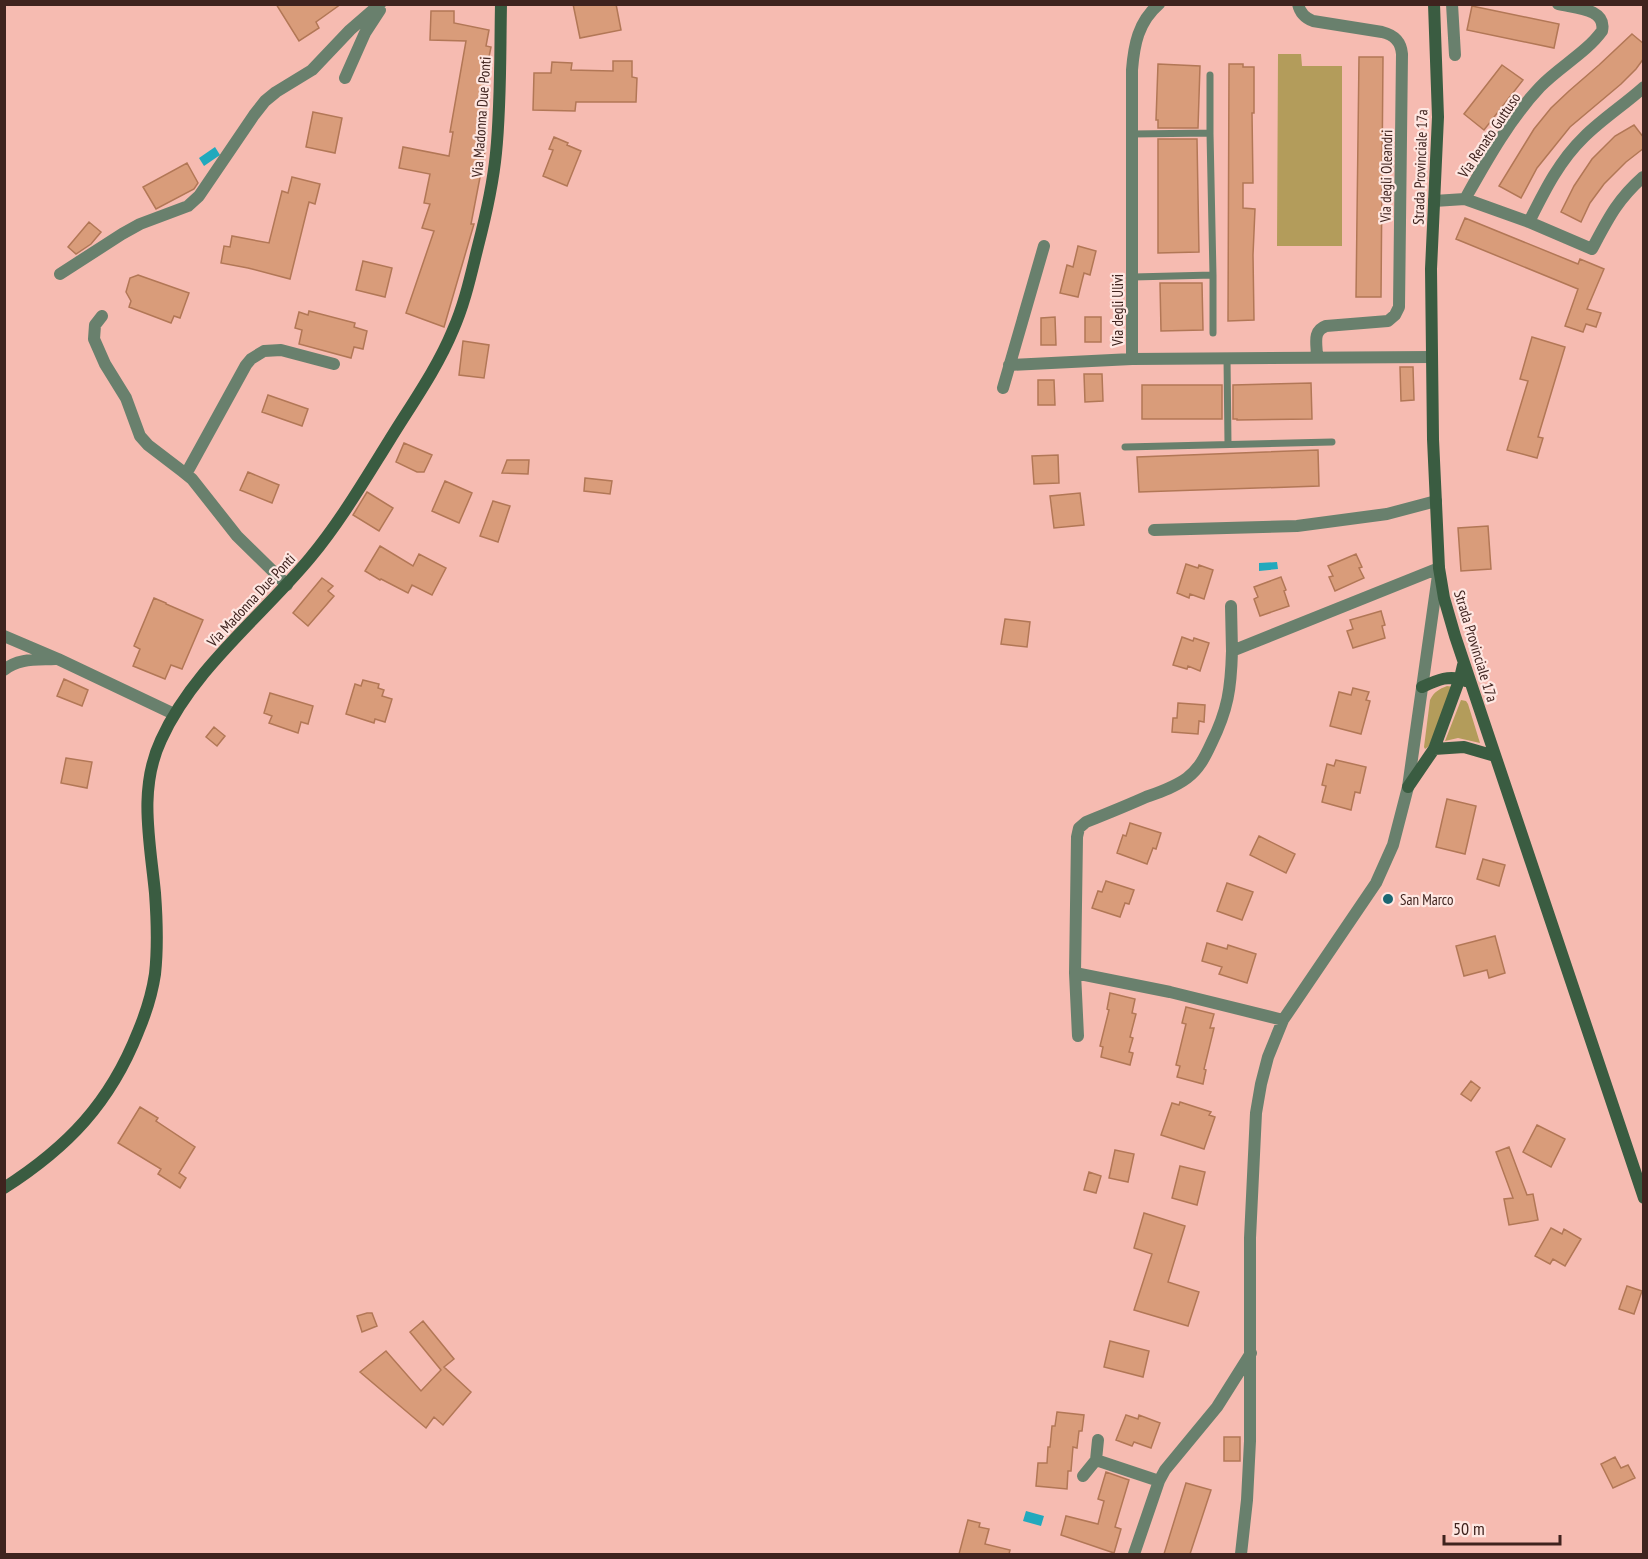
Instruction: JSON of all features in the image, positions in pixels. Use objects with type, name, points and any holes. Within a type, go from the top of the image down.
[{"type":"main road","name":"Via Madonna Due Ponti","points":[[4,1188],[53,1153],[87,1119],[116,1078],[141,1026],[150,999],[157,949],[156,904],[147,819],[148,784],[156,750],[174,714],[209,667],[323,542],[354,497],[438,361],[453,330],[467,291],[485,218],[496,154],[501,4]]},
{"type":"main road","name":"Strada Provinciale 17a","points":[[1434,4],[1438,108],[1431,269],[1433,439],[1439,568],[1446,606],[1464,662],[1644,1198]]},
{"type":"main road","points":[[1408,787],[1434,749],[1464,662]]},
{"type":"main road","points":[[1422,687],[1444,678],[1460,678],[1472,685]]},
{"type":"main road","points":[[1434,749],[1464,747],[1495,756]]},
{"type":"street","points":[[345,78],[368,27],[382,4]]},
{"type":"street","points":[[60,274],[122,234],[183,209],[192,203],[265,101],[312,70],[350,30],[382,4]]},
{"type":"street","name":"Via degli Ulivi","points":[[1159,4],[1144,21],[1136,39],[1132,70],[1132,359],[1432,357]]},
{"type":"street","name":"Via degli Oleandri","points":[[1298,4],[1302,14],[1313,21],[1387,34],[1398,41],[1402,54],[1399,307],[1388,321],[1320,328],[1316,335],[1317,357]]},
{"type":"street","points":[[1452,4],[1455,55]]},
{"type":"street","name":"Via Renato Guttuso","points":[[1465,199],[1500,140],[1524,106],[1547,80],[1602,31],[1602,22],[1596,14],[1558,4]]},
{"type":"street","points":[[1528,222],[1546,188],[1572,150],[1590,131],[1644,87]]},
{"type":"street","points":[[1434,201],[1465,199],[1592,249],[1615,206],[1642,177]]},
{"type":"street","points":[[1003,388],[1044,246]]},
{"type":"street","points":[[102,316],[96,325],[94,339],[105,364],[126,398],[140,436],[148,445],[186,474],[237,536],[286,585]]},
{"type":"street","points":[[186,474],[236,381],[251,359],[264,351],[281,350],[333,364]]},
{"type":"street","points":[[1010,365],[1132,359]]},
{"type":"street","points":[[1154,531],[1297,526],[1387,514],[1436,501]]},
{"type":"street","points":[[1232,651],[1439,568],[1408,787],[1393,846],[1376,883],[1283,1020],[1264,1070],[1256,1113],[1250,1238],[1251,1352],[1247,1500],[1241,1554]]},
{"type":"street","points":[[1078,1036],[1075,973],[1078,828],[1086,822],[1171,787],[1194,772],[1206,755],[1224,716],[1230,686],[1231,606]]},
{"type":"street","points":[[6,636],[174,714]]},
{"type":"street","points":[[4,670],[21,661],[58,659]]},
{"type":"street","points":[[1075,973],[1170,992],[1283,1020]]},
{"type":"street","points":[[1134,1554],[1159,1481],[1172,1461],[1217,1407],[1251,1352]]},
{"type":"street","points":[[1083,1476],[1096,1460],[1098,1440]]},
{"type":"street","points":[[1096,1460],[1159,1481]]},
{"type":"lane","points":[[1210,75],[1213,333]]},
{"type":"lane","points":[[1132,134],[1210,133]]},
{"type":"lane","points":[[1133,277],[1213,275]]},
{"type":"lane","points":[[1227,358],[1228,444]]},
{"type":"lane","points":[[1125,447],[1332,442]]},
{"type":"shaded area","points":[[1278,54],[1301,54],[1302,66],[1342,66],[1342,246],[1277,246]]},
{"type":"shaded area","points":[[1447,686],[1454,687],[1429,746],[1425,749],[1430,700],[1437,691]]},
{"type":"shaded area","points":[[1461,700],[1468,704],[1480,743],[1458,738],[1445,741]]},
{"type":"water","points":[[215,147],[220,155],[204,166],[199,158]]},
{"type":"water","points":[[1277,562],[1278,569],[1259,571],[1259,563]]},
{"type":"water","points":[[1026,1511],[1044,1516],[1041,1526],[1023,1521]]},
{"type":"building","points":[[276,4],[341,4],[316,22],[319,28],[299,41]]},
{"type":"building","points":[[573,4],[616,4],[621,30],[580,38]]},
{"type":"building","points":[[1472,6],[1559,24],[1554,48],[1467,30]]},
{"type":"building","points":[[431,11],[454,11],[454,23],[489,30],[486,46],[491,47],[482,91],[489,92],[481,145],[486,146],[471,224],[474,224],[444,327],[406,313],[434,231],[422,228],[430,204],[424,203],[430,174],[399,168],[403,147],[449,156],[453,132],[450,132],[466,41],[430,40]]},
{"type":"building","points":[[1632,34],[1644,44],[1644,58],[1636,69],[1570,127],[1537,168],[1521,198],[1499,186],[1534,129],[1551,108]]},
{"type":"building","points":[[1359,57],[1383,57],[1381,297],[1356,297]]},
{"type":"building","points":[[613,61],[632,61],[632,77],[637,78],[636,102],[576,102],[575,111],[533,110],[534,73],[551,73],[552,62],[572,63],[571,70],[613,71]]},
{"type":"building","points":[[1158,64],[1200,66],[1198,128],[1158,128],[1158,120],[1156,120]]},
{"type":"building","points":[[1229,64],[1254,67],[1253,183],[1243,183],[1243,208],[1255,209],[1254,320],[1228,321]]},
{"type":"building","points":[[1502,65],[1523,80],[1484,130],[1464,114]]},
{"type":"building","points":[[313,112],[342,118],[335,153],[306,147]]},
{"type":"building","points":[[1634,125],[1644,138],[1644,148],[1604,184],[1590,203],[1581,222],[1561,212],[1574,186],[1592,159],[1615,136]]},
{"type":"building","points":[[554,137],[581,151],[567,186],[543,176],[553,150],[549,149]]},
{"type":"building","points":[[1158,139],[1197,139],[1199,252],[1158,253]]},
{"type":"building","points":[[187,163],[198,183],[194,189],[156,209],[143,187]]},
{"type":"building","points":[[292,177],[320,184],[315,204],[309,202],[290,279],[221,263],[224,246],[230,247],[232,236],[269,243],[282,191],[288,193]]},
{"type":"building","points":[[1465,218],[1578,264],[1580,259],[1604,269],[1587,309],[1601,313],[1596,327],[1586,324],[1583,332],[1565,326],[1578,289],[1456,239]]},
{"type":"building","points":[[89,222],[101,232],[91,244],[76,254],[68,247]]},
{"type":"building","points":[[1078,246],[1096,251],[1090,275],[1084,273],[1078,297],[1060,293],[1067,265],[1073,267]]},
{"type":"building","points":[[363,261],[392,268],[385,297],[356,290]]},
{"type":"building","points":[[138,275],[189,293],[180,318],[174,316],[171,323],[129,307],[131,301],[126,292],[130,278]]},
{"type":"building","points":[[1160,283],[1202,283],[1203,330],[1161,331]]},
{"type":"building","points":[[309,311],[355,323],[354,327],[367,331],[363,349],[354,347],[351,358],[299,344],[302,330],[295,328],[299,312],[308,315]]},
{"type":"building","points":[[1055,317],[1056,345],[1041,345],[1041,318]]},
{"type":"building","points":[[1085,317],[1101,317],[1101,342],[1085,342]]},
{"type":"building","points":[[1532,337],[1565,347],[1538,437],[1543,438],[1537,458],[1507,450],[1528,381],[1520,379]]},
{"type":"building","points":[[463,341],[489,345],[484,378],[459,375]]},
{"type":"building","points":[[1400,367],[1413,367],[1414,400],[1401,401]]},
{"type":"building","points":[[1084,374],[1102,374],[1103,401],[1085,402]]},
{"type":"building","points":[[1038,380],[1054,380],[1055,405],[1038,405]]},
{"type":"building","points":[[1311,383],[1312,419],[1233,419],[1233,385]]},
{"type":"building","points":[[1142,385],[1222,385],[1222,419],[1142,419]]},
{"type":"building","points":[[268,395],[308,409],[302,426],[262,412]]},
{"type":"building","points":[[404,443],[432,455],[424,472],[417,472],[396,462]]},
{"type":"building","points":[[1318,450],[1319,486],[1139,492],[1137,457]]},
{"type":"building","points":[[1058,455],[1059,483],[1034,484],[1032,456]]},
{"type":"building","points":[[507,460],[529,460],[528,474],[502,473]]},
{"type":"building","points":[[248,472],[279,485],[272,503],[240,490]]},
{"type":"building","points":[[585,478],[612,481],[610,494],[584,491]]},
{"type":"building","points":[[445,481],[472,493],[459,523],[432,511]]},
{"type":"building","points":[[367,492],[393,508],[379,531],[353,515]]},
{"type":"building","points":[[1080,493],[1084,525],[1054,528],[1050,496]]},
{"type":"building","points":[[493,501],[510,506],[498,542],[480,536]]},
{"type":"building","points":[[1488,526],[1491,569],[1461,571],[1458,528]]},
{"type":"building","points":[[380,546],[413,566],[419,554],[446,568],[432,595],[412,585],[408,593],[365,571]]},
{"type":"building","points":[[1356,554],[1364,578],[1335,591],[1329,577],[1333,576],[1328,566]]},
{"type":"building","points":[[1186,564],[1198,568],[1199,565],[1213,570],[1204,599],[1190,594],[1189,598],[1177,593]]},
{"type":"building","points":[[1281,577],[1289,606],[1260,616],[1254,599],[1258,597],[1254,587]]},
{"type":"building","points":[[322,578],[333,586],[328,591],[334,596],[308,626],[293,613]]},
{"type":"building","points":[[154,598],[203,620],[182,669],[171,665],[165,679],[133,666],[140,649],[134,646]]},
{"type":"building","points":[[1381,611],[1385,625],[1382,626],[1385,638],[1353,648],[1347,631],[1353,629],[1350,620]]},
{"type":"building","points":[[1005,619],[1030,622],[1027,647],[1001,644]]},
{"type":"building","points":[[1182,637],[1209,643],[1200,671],[1188,666],[1187,669],[1173,665]]},
{"type":"building","points":[[64,679],[88,690],[82,706],[57,696]]},
{"type":"building","points":[[363,680],[379,684],[378,688],[384,690],[382,696],[392,699],[385,722],[375,719],[374,723],[346,714],[355,684],[361,686]]},
{"type":"building","points":[[1353,688],[1369,692],[1366,700],[1370,701],[1361,734],[1330,726],[1339,692],[1351,695]]},
{"type":"building","points":[[270,693],[313,706],[308,724],[301,722],[298,733],[269,723],[272,716],[264,713]]},
{"type":"building","points":[[1178,703],[1205,705],[1204,722],[1199,721],[1198,734],[1172,732],[1173,718],[1177,718]]},
{"type":"building","points":[[214,727],[225,736],[217,746],[206,737]]},
{"type":"building","points":[[66,758],[92,762],[87,788],[61,783]]},
{"type":"building","points":[[1336,760],[1366,767],[1360,793],[1355,792],[1351,810],[1322,802],[1326,786],[1322,785],[1327,764],[1334,766]]},
{"type":"building","points":[[1447,799],[1476,806],[1465,854],[1436,847]]},
{"type":"building","points":[[1130,823],[1161,833],[1156,849],[1153,848],[1147,864],[1117,853]]},
{"type":"building","points":[[1259,836],[1295,854],[1286,873],[1250,855]]},
{"type":"building","points":[[1483,859],[1505,865],[1499,886],[1477,879]]},
{"type":"building","points":[[1106,881],[1134,890],[1129,904],[1125,903],[1120,917],[1092,908],[1098,891],[1102,892]]},
{"type":"building","points":[[1227,883],[1253,892],[1242,920],[1217,911]]},
{"type":"building","points":[[1495,936],[1505,973],[1489,978],[1487,970],[1464,976],[1456,946]]},
{"type":"building","points":[[1207,943],[1227,949],[1228,945],[1256,954],[1247,983],[1219,974],[1222,967],[1202,961]]},
{"type":"building","points":[[1110,993],[1135,999],[1132,1013],[1136,1014],[1130,1037],[1133,1038],[1129,1052],[1133,1053],[1130,1065],[1101,1057],[1103,1047],[1100,1046],[1109,1010],[1107,1009]]},
{"type":"building","points":[[1186,1007],[1214,1014],[1210,1028],[1214,1028],[1204,1069],[1206,1070],[1203,1084],[1177,1077],[1180,1066],[1176,1065],[1186,1024],[1182,1023]]},
{"type":"building","points":[[1471,1081],[1480,1088],[1471,1101],[1461,1094]]},
{"type":"building","points":[[1180,1102],[1211,1112],[1209,1115],[1215,1117],[1204,1149],[1161,1135],[1172,1103],[1179,1105]]},
{"type":"building","points":[[140,1107],[158,1118],[156,1121],[195,1147],[179,1173],[186,1178],[180,1188],[158,1174],[161,1169],[118,1143]]},
{"type":"building","points":[[1537,1125],[1565,1139],[1551,1167],[1523,1152]]},
{"type":"building","points":[[1509,1147],[1527,1195],[1533,1194],[1538,1220],[1509,1225],[1504,1199],[1513,1198],[1496,1152]]},
{"type":"building","points":[[1115,1150],[1134,1154],[1128,1182],[1109,1178]]},
{"type":"building","points":[[1180,1166],[1205,1172],[1197,1205],[1172,1198]]},
{"type":"building","points":[[1089,1172],[1101,1176],[1096,1193],[1084,1190]]},
{"type":"building","points":[[1144,1213],[1185,1226],[1168,1282],[1199,1292],[1188,1326],[1134,1310],[1152,1254],[1134,1248]]},
{"type":"building","points":[[1551,1228],[1562,1234],[1564,1229],[1581,1239],[1565,1266],[1553,1259],[1550,1264],[1535,1256]]},
{"type":"building","points":[[1627,1286],[1642,1291],[1634,1314],[1619,1309]]},
{"type":"building","points":[[372,1313],[377,1326],[362,1332],[357,1316]]},
{"type":"building","points":[[423,1321],[454,1359],[444,1367],[471,1392],[443,1425],[434,1417],[426,1428],[360,1372],[386,1351],[421,1391],[441,1370],[410,1332]]},
{"type":"building","points":[[1110,1341],[1149,1351],[1143,1377],[1104,1367]]},
{"type":"building","points":[[1057,1412],[1084,1415],[1077,1448],[1073,1447],[1067,1489],[1036,1486],[1038,1463],[1047,1463],[1052,1426],[1055,1426]]},
{"type":"building","points":[[1126,1415],[1138,1419],[1139,1415],[1160,1423],[1151,1448],[1134,1442],[1132,1446],[1116,1440]]},
{"type":"building","points":[[1224,1437],[1240,1437],[1240,1461],[1224,1461]]},
{"type":"building","points":[[1615,1457],[1621,1468],[1628,1465],[1635,1478],[1613,1488],[1601,1464]]},
{"type":"building","points":[[1106,1472],[1129,1480],[1115,1527],[1121,1529],[1114,1553],[1061,1535],[1066,1516],[1098,1524],[1104,1501],[1098,1499]]},
{"type":"building","points":[[1186,1483],[1211,1490],[1190,1554],[1164,1554]]},
{"type":"building","points":[[968,1520],[980,1523],[979,1527],[989,1529],[985,1544],[1010,1550],[1009,1554],[959,1554]]},
{"type":"place","name":"San Marco","points":[[1388,899]]}]
